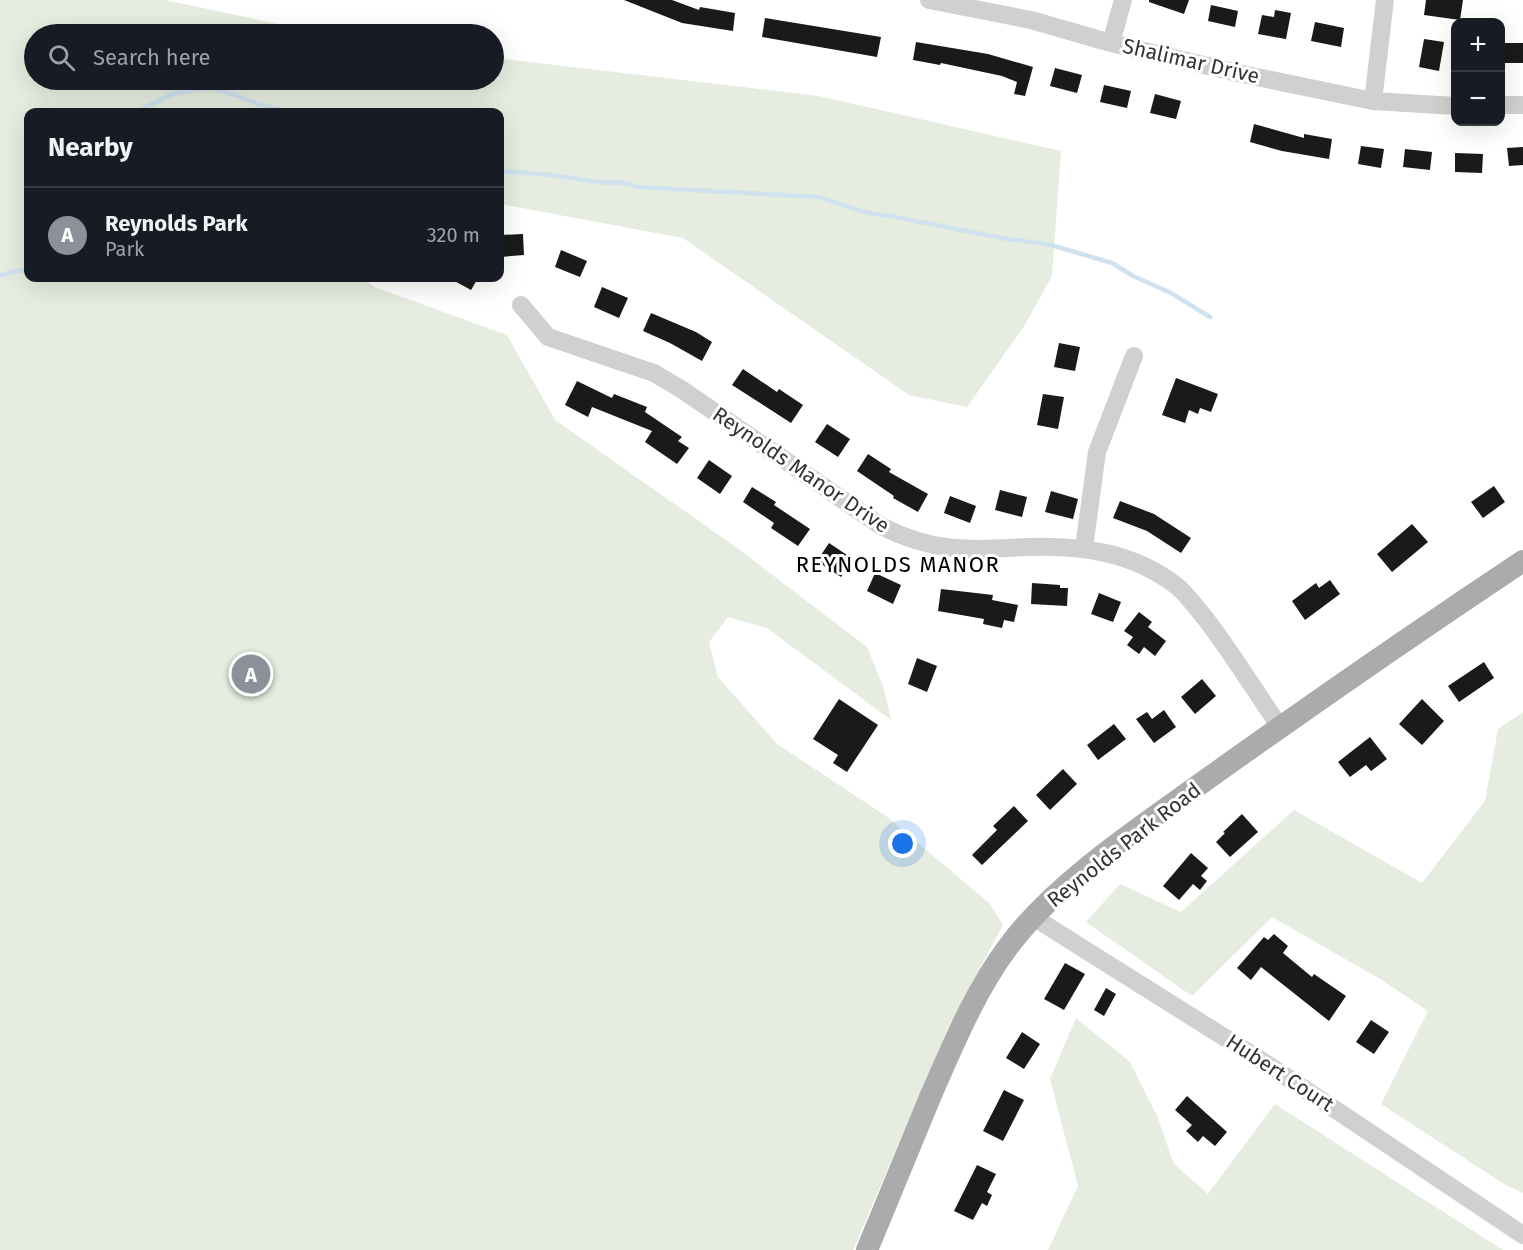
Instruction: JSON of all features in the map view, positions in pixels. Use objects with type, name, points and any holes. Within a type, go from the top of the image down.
[{"type":"main road","name":"Reynolds Park Road","points":[[867,1250],[950,1052],[974,1004],[1008,947],[1033,918],[1067,885],[1144,824],[1280,727],[1519,569]]},
{"type":"street","name":"Shalimar Drive","points":[[929,0],[1031,20],[1112,43],[1242,74],[1373,101],[1451,106]]},
{"type":"street","points":[[1112,43],[1123,0]]},
{"type":"street","points":[[1373,101],[1385,0]]},
{"type":"street","points":[[1505,105],[1523,105]]},
{"type":"street","name":"Reynolds Manor Drive","points":[[521,305],[548,337],[654,373],[681,389],[881,526],[903,537],[926,544],[963,550],[1061,546],[1084,548],[1111,554],[1164,577],[1179,588],[1215,632],[1280,727]]},
{"type":"street","points":[[1084,548],[1097,452],[1134,356]]},
{"type":"street","name":"Hubert Court","points":[[1033,918],[1270,1066],[1523,1235]]},
{"type":"shaded area","points":[[0,0],[165,0],[278,24],[24,24],[24,90],[504,90],[504,59],[819,96],[1061,151],[1052,276],[1023,328],[967,407],[909,395],[683,238],[504,205],[504,108],[24,108],[24,282],[368,282],[375,287],[507,335],[555,420],[733,545],[867,647],[884,689],[891,720],[767,628],[728,617],[709,642],[718,677],[777,744],[886,816],[989,903],[1003,925],[949,1026],[853,1250],[0,1250]]},
{"type":"shaded area","points":[[1523,712],[1523,1193],[1504,1184],[1381,1104],[1428,1011],[1380,979],[1272,917],[1192,996],[1086,922],[1120,884],[1181,912],[1294,810],[1422,883],[1485,801],[1498,729]]},
{"type":"shaded area","points":[[1076,1018],[1130,1062],[1157,1116],[1174,1164],[1208,1194],[1275,1104],[1503,1250],[1048,1250],[1078,1186],[1050,1079]]},
{"type":"building","points":[[624,0],[672,0],[699,10],[700,7],[735,13],[733,31],[682,23]]},
{"type":"building","points":[[1149,0],[1189,0],[1184,14],[1149,2]]},
{"type":"building","points":[[1426,0],[1463,0],[1460,18],[1424,15]]},
{"type":"building","points":[[1211,5],[1238,11],[1235,27],[1208,21]]},
{"type":"building","points":[[1275,10],[1291,13],[1286,39],[1258,34],[1262,15],[1274,17]]},
{"type":"building","points":[[765,18],[881,37],[877,57],[762,37]]},
{"type":"building","points":[[1315,22],[1344,28],[1341,47],[1311,41]]},
{"type":"building","points":[[1424,39],[1444,42],[1439,71],[1419,67]]},
{"type":"building","points":[[916,42],[988,54],[1033,67],[1025,96],[1014,94],[1017,82],[1002,76],[941,63],[940,65],[913,60]]},
{"type":"building","points":[[1505,43],[1523,43],[1523,63],[1505,63]]},
{"type":"building","points":[[1055,68],[1082,75],[1077,93],[1050,86]]},
{"type":"building","points":[[1104,85],[1131,91],[1127,108],[1100,102]]},
{"type":"building","points":[[1155,94],[1181,101],[1176,119],[1150,113]]},
{"type":"building","points":[[1254,124],[1304,138],[1304,134],[1332,139],[1329,159],[1282,151],[1250,142]]},
{"type":"building","points":[[1361,146],[1384,149],[1381,168],[1358,164]]},
{"type":"building","points":[[1523,147],[1523,165],[1509,166],[1507,148]]},
{"type":"building","points":[[1405,149],[1432,152],[1430,170],[1403,167]]},
{"type":"building","points":[[1455,153],[1483,154],[1482,173],[1455,172]]},
{"type":"building","points":[[523,234],[524,255],[504,257],[504,235]]},
{"type":"building","points":[[561,250],[587,261],[580,277],[555,267]]},
{"type":"building","points":[[456,282],[476,282],[471,290]]},
{"type":"building","points":[[602,287],[628,298],[619,318],[594,307]]},
{"type":"building","points":[[651,313],[696,332],[712,342],[702,361],[643,331]]},
{"type":"building","points":[[1059,343],[1080,347],[1075,371],[1054,367]]},
{"type":"building","points":[[743,369],[777,392],[779,389],[803,405],[791,423],[732,385]]},
{"type":"building","points":[[1176,378],[1218,394],[1211,412],[1200,408],[1198,414],[1189,410],[1185,423],[1162,415]]},
{"type":"building","points":[[577,381],[612,398],[614,394],[647,407],[645,412],[682,437],[678,441],[689,448],[677,464],[645,442],[652,431],[592,407],[588,417],[565,405]]},
{"type":"building","points":[[1043,394],[1064,397],[1058,429],[1037,425]]},
{"type":"building","points":[[827,424],[850,439],[838,457],[815,442]]},
{"type":"building","points":[[868,454],[891,469],[889,472],[928,494],[918,512],[893,498],[894,496],[857,471]]},
{"type":"building","points":[[709,460],[732,476],[720,494],[697,478]]},
{"type":"building","points":[[1494,486],[1505,502],[1483,518],[1471,502]]},
{"type":"building","points":[[752,487],[776,502],[774,505],[810,529],[798,546],[771,528],[774,523],[743,502]]},
{"type":"building","points":[[1000,490],[1027,497],[1022,517],[995,510]]},
{"type":"building","points":[[1051,491],[1078,499],[1073,519],[1045,512]]},
{"type":"building","points":[[950,496],[976,506],[970,523],[944,513]]},
{"type":"building","points":[[1120,501],[1154,514],[1191,538],[1181,553],[1147,531],[1113,518]]},
{"type":"building","points":[[1412,524],[1428,542],[1392,572],[1377,554]]},
{"type":"building","points":[[829,543],[853,559],[841,577],[817,561]]},
{"type":"building","points":[[875,573],[901,585],[893,604],[867,591]]},
{"type":"building","points":[[1330,580],[1340,594],[1305,620],[1292,601],[1316,583],[1319,588]]},
{"type":"building","points":[[1032,583],[1060,585],[1060,588],[1068,588],[1067,606],[1031,604]]},
{"type":"building","points":[[941,589],[993,595],[992,600],[1018,605],[1014,622],[1004,620],[1002,628],[983,624],[984,619],[938,611]]},
{"type":"building","points":[[1099,593],[1121,602],[1113,622],[1091,614]]},
{"type":"building","points":[[1139,612],[1152,622],[1148,627],[1166,641],[1155,656],[1144,647],[1139,654],[1127,645],[1133,637],[1124,631]]},
{"type":"building","points":[[917,658],[937,666],[927,692],[908,684]]},
{"type":"building","points":[[1484,662],[1494,678],[1459,702],[1448,686]]},
{"type":"building","points":[[1202,679],[1216,696],[1195,714],[1181,697]]},
{"type":"building","points":[[839,699],[878,725],[847,772],[833,763],[838,755],[813,739]]},
{"type":"building","points":[[1422,699],[1444,721],[1422,745],[1399,724]]},
{"type":"building","points":[[1164,710],[1176,727],[1154,743],[1136,719],[1147,712],[1152,719]]},
{"type":"building","points":[[1114,724],[1126,739],[1098,760],[1087,745]]},
{"type":"building","points":[[1370,737],[1387,759],[1371,771],[1366,765],[1350,777],[1338,762]]},
{"type":"building","points":[[1063,769],[1077,784],[1050,810],[1036,795]]},
{"type":"building","points":[[1014,806],[1028,821],[982,865],[972,855],[997,830],[993,826]]},
{"type":"building","points":[[1242,814],[1258,832],[1230,857],[1216,842]]},
{"type":"building","points":[[1191,853],[1208,868],[1201,876],[1207,881],[1200,890],[1193,884],[1179,900],[1163,886]]},
{"type":"building","points":[[1274,934],[1288,946],[1283,953],[1312,977],[1314,974],[1346,996],[1329,1021],[1261,967],[1251,980],[1237,968],[1264,937],[1268,940]]},
{"type":"building","points":[[1065,963],[1085,974],[1064,1010],[1044,999]]},
{"type":"building","points":[[1106,988],[1116,994],[1104,1016],[1094,1010]]},
{"type":"building","points":[[1371,1020],[1389,1032],[1374,1054],[1356,1042]]},
{"type":"building","points":[[1022,1032],[1040,1044],[1024,1069],[1006,1058]]},
{"type":"building","points":[[1004,1090],[1024,1100],[1003,1141],[983,1131]]},
{"type":"building","points":[[1187,1096],[1227,1132],[1215,1146],[1203,1136],[1198,1142],[1186,1131],[1192,1125],[1175,1110]]},
{"type":"building","points":[[977,1165],[996,1174],[987,1192],[992,1195],[987,1206],[982,1203],[973,1220],[954,1211]]},
{"type":"waterway","points":[[144,108],[172,94],[197,90]]},
{"type":"waterway","points":[[217,90],[273,108]]},
{"type":"waterway","points":[[504,171],[606,183],[618,182],[639,187],[818,197],[868,213],[1051,245],[1112,263],[1133,276],[1171,293],[1210,317]]},
{"type":"waterway","points":[[0,275],[24,270]]},
{"type":"place","name":"Reynolds Park","points":[[251,674]]},
{"type":"district","name":"REYNOLDS MANOR","points":[[898,564]]}]
